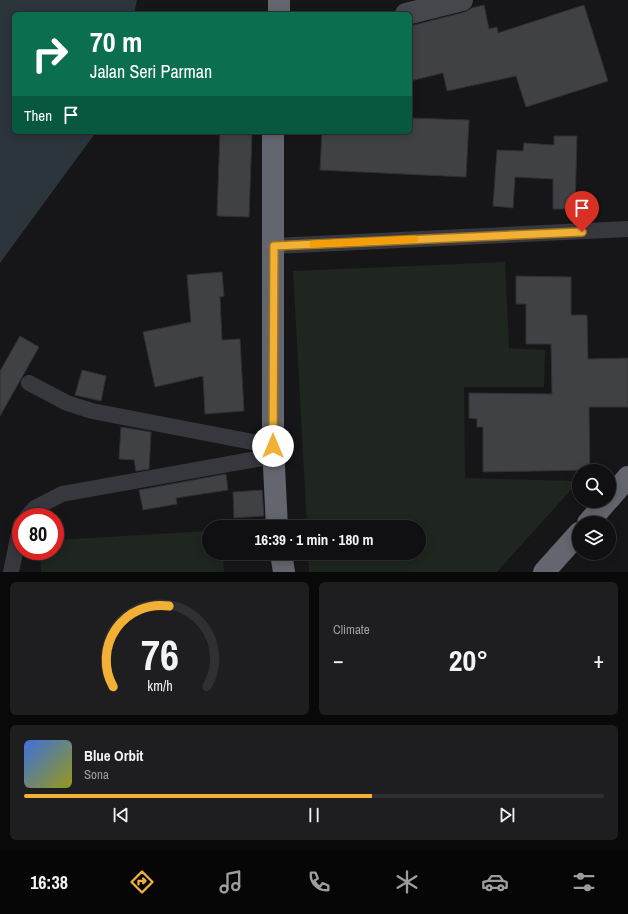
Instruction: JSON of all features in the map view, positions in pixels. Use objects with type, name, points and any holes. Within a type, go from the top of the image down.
[{"type":"highway","points":[[278,12],[279,0]]},
{"type":"highway","points":[[273,134],[273,451],[277,520]]},
{"type":"highway","points":[[616,491],[628,477]]},
{"type":"highway","points":[[594,516],[601,508]]},
{"type":"highway","points":[[544,572],[572,541]]},
{"type":"highway","points":[[282,560],[284,572]]},
{"type":"street","points":[[412,12],[450,1]]},
{"type":"street","points":[[274,246],[628,229]]},
{"type":"street","points":[[30,383],[67,402],[92,411],[273,451]]},
{"type":"street","points":[[35,508],[62,494],[273,451]]},
{"type":"street","points":[[10,572],[13,560]]},
{"type":"shaded area","points":[[0,0],[137,0],[134,12],[12,12],[12,134],[95,134],[0,263]]},
{"type":"shaded area","points":[[505,262],[509,348],[545,350],[544,387],[464,387],[465,478],[572,481],[572,489],[497,572],[309,572],[308,560],[426,560],[426,520],[307,520],[293,271]]},
{"type":"shaded area","points":[[202,531],[202,560],[223,560],[224,572],[41,572],[40,560],[64,560],[64,539]]},
{"type":"building","points":[[484,5],[489,29],[497,27],[498,33],[584,5],[608,81],[526,107],[516,76],[447,91],[443,73],[412,81],[412,25],[465,12],[472,8]]},
{"type":"building","points":[[412,118],[469,120],[466,177],[320,170],[322,134],[412,134]]},
{"type":"building","points":[[220,134],[252,134],[249,217],[217,216]]},
{"type":"building","points":[[554,136],[577,136],[575,209],[553,209],[553,179],[515,177],[513,208],[493,206],[497,150],[523,151],[524,143],[554,145]]},
{"type":"building","points":[[222,272],[224,296],[220,297],[222,340],[240,339],[244,411],[205,414],[203,376],[155,387],[143,332],[191,322],[187,275]]},
{"type":"building","points":[[516,276],[571,277],[571,315],[587,315],[588,359],[628,358],[628,407],[589,407],[590,464],[572,464],[572,470],[483,472],[483,427],[477,427],[477,419],[469,418],[469,393],[552,394],[551,344],[526,344],[526,304],[516,304]]},
{"type":"building","points":[[20,336],[39,347],[0,416],[0,371]]},
{"type":"building","points":[[82,370],[106,376],[101,401],[75,395]]},
{"type":"building","points":[[121,427],[151,432],[149,469],[136,471],[134,460],[119,459]]},
{"type":"building","points":[[226,474],[228,490],[176,498],[177,504],[143,510],[139,490]]},
{"type":"building","points":[[262,490],[264,516],[234,518],[233,492]]},
{"type":"slow traffic","points":[[313,244],[415,239]]},
{"type":"route","points":[[273,446],[274,246],[582,232]]}]
